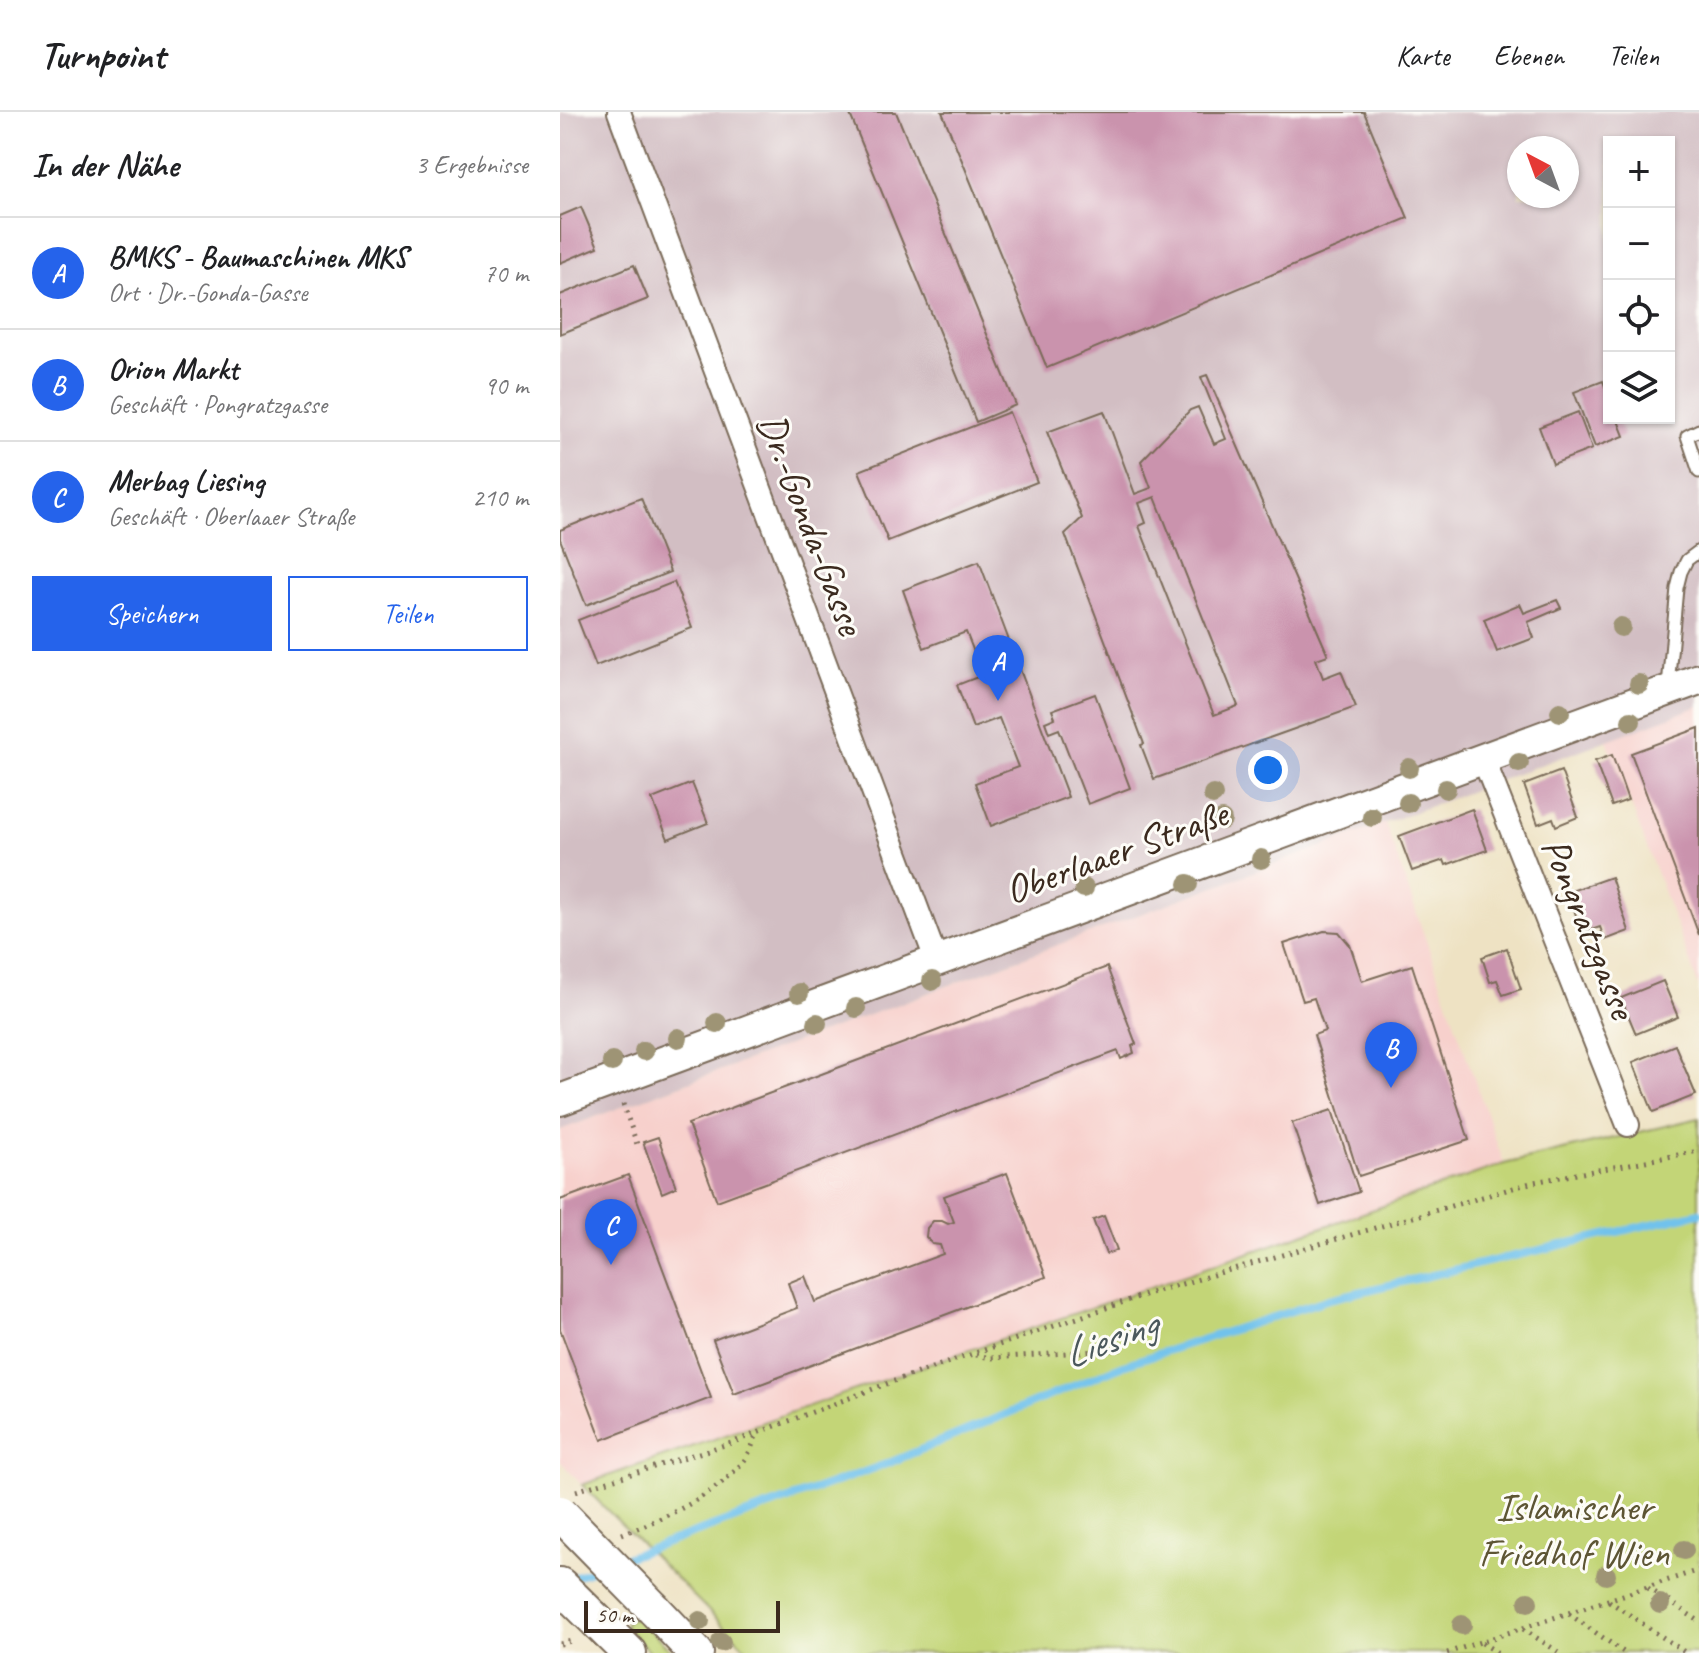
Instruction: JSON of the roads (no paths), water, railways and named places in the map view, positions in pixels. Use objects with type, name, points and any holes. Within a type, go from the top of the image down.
[{"type":"main road","name":"Oberlaaer Straße","points":[[560,1100],[1699,679]]},
{"type":"main road","points":[[567,1502],[654,1609],[696,1653]]},
{"type":"main road","points":[[560,1585],[592,1634],[629,1653]]},
{"type":"street","name":"Dr.-Gonda-Gasse","points":[[619,112],[937,962]]},
{"type":"street","name":"Pongratzgasse","points":[[1483,758],[1628,1125]]},
{"type":"lane","points":[[1699,430],[1687,436],[1699,472]]},
{"type":"lane","points":[[1668,690],[1677,588],[1687,560],[1699,551]]},
{"type":"waterway","name":"Liesing","points":[[617,1561],[889,1463],[1126,1364],[1329,1299],[1699,1213]]},
{"type":"waterway","name":"Liesing","points":[[565,1580],[601,1567]]},
{"type":"place","name":"BMKS - Baumaschinen MKS","points":[[998,701]]},
{"type":"place","name":"Orion Markt","points":[[1391,1088]]},
{"type":"place","name":"Merbag Liesing","points":[[611,1265]]},
{"type":"park label","name":"Islamischer Friedhof Wien","points":[[1574,1530]]}]
